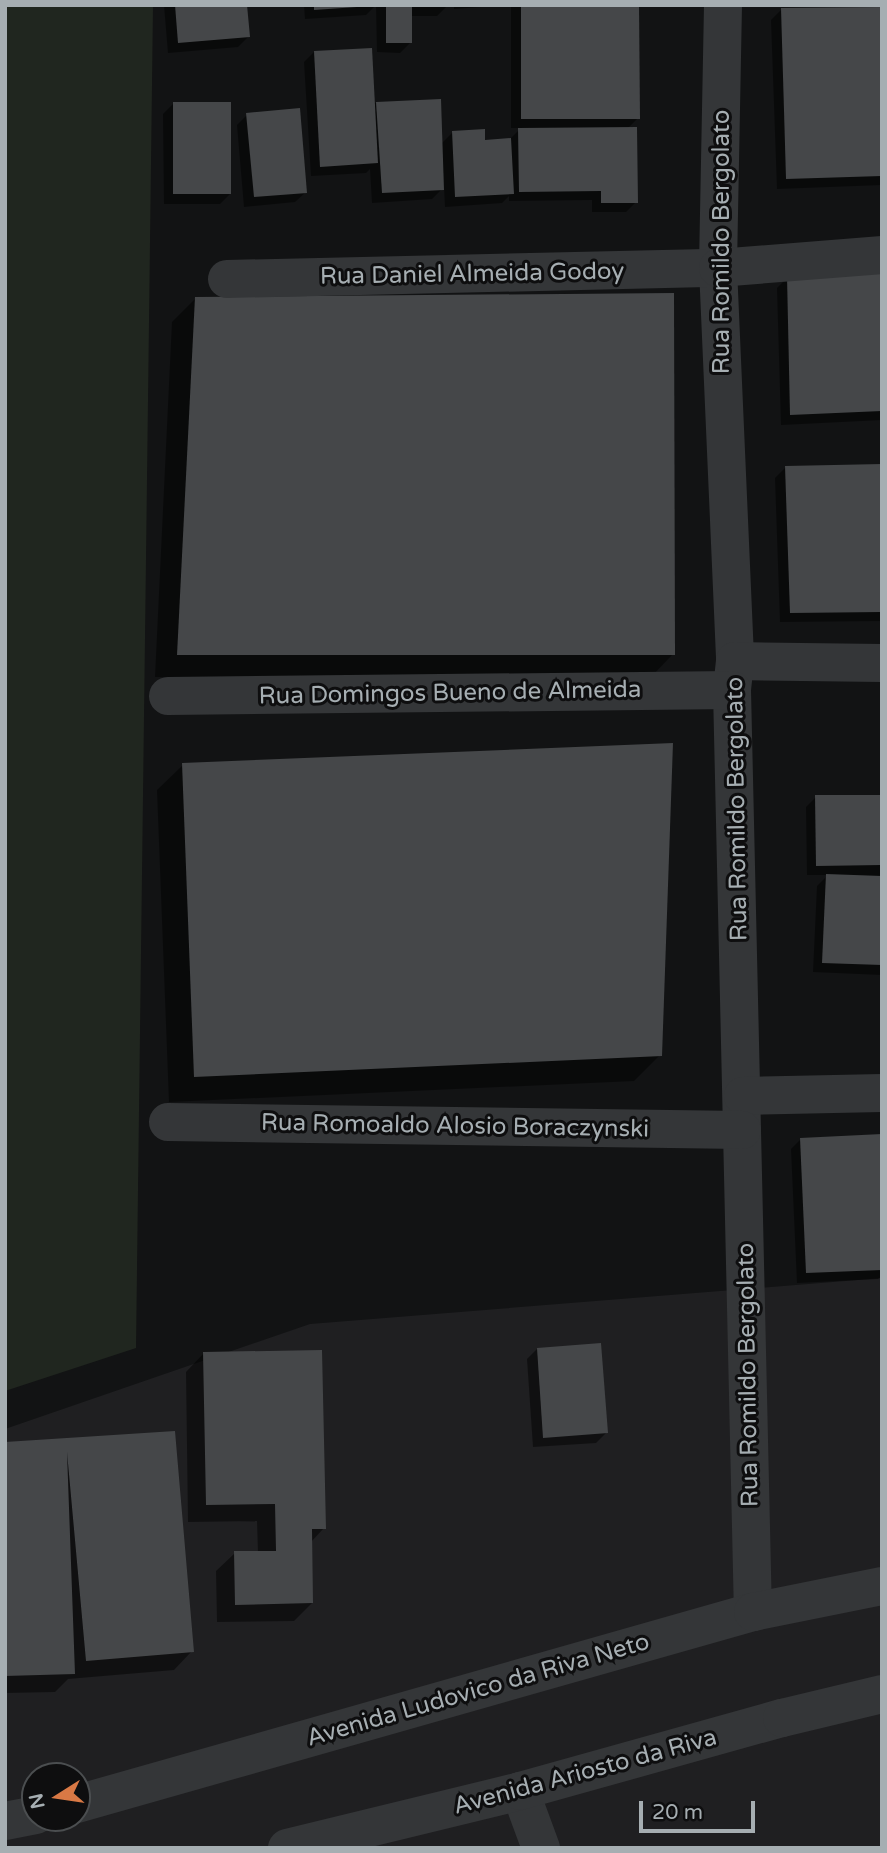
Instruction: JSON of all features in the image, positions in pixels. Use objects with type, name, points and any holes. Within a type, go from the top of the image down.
[{"type":"street","name":"Rua Romildo Bergolato","points":[[723,5],[718,268],[733,676],[753,1612]]},
{"type":"street","name":"Rua Daniel Almeida Godoy","points":[[227,279],[718,268],[882,255]]},
{"type":"street","name":"Rua Domingos Bueno de Almeida","points":[[168,696],[733,676],[882,663]]},
{"type":"street","name":"Rua Romoaldo Alosio Boraczynski","points":[[168,1122],[743,1113],[882,1093]]},
{"type":"street","name":"Avenida Ludovico da Riva Neto","points":[[91,1800],[753,1612],[882,1586]]},
{"type":"street","name":"Avenida Ariosto da Riva","points":[[287,1848],[520,1791],[769,1721],[882,1694]]},
{"type":"street","points":[[520,1791],[541,1848]]},
{"type":"shaded area","points":[[5,5],[153,5],[136,1348],[5,1391]]},
{"type":"shaded area","points":[[882,1278],[882,1848],[5,1848],[5,1429],[310,1324]]},
{"type":"building","points":[[175,5],[247,5],[250,37],[178,43]]},
{"type":"building","points":[[314,5],[357,5],[357,7],[314,10]]},
{"type":"building","points":[[386,5],[412,5],[412,43],[386,43]]},
{"type":"building","points":[[521,5],[639,5],[640,119],[521,119]]},
{"type":"building","points":[[882,7],[882,176],[786,179],[781,8]]},
{"type":"building","points":[[372,48],[378,163],[320,167],[314,51]]},
{"type":"building","points":[[441,99],[444,190],[382,193],[376,102]]},
{"type":"building","points":[[173,102],[231,102],[231,194],[173,194]]},
{"type":"building","points":[[300,108],[307,193],[254,197],[246,113]]},
{"type":"building","points":[[637,127],[638,203],[601,203],[601,191],[519,192],[518,128]]},
{"type":"building","points":[[485,129],[485,140],[511,138],[514,194],[455,197],[452,131]]},
{"type":"building","points":[[882,272],[882,411],[790,415],[787,276]]},
{"type":"building","points":[[674,293],[675,655],[177,655],[195,297]]},
{"type":"building","points":[[882,464],[882,612],[790,613],[785,466]]},
{"type":"building","points":[[673,743],[662,1056],[194,1077],[182,763]]},
{"type":"building","points":[[815,795],[882,795],[882,865],[816,866]]},
{"type":"building","points":[[826,874],[882,876],[882,965],[822,963]]},
{"type":"building","points":[[882,1134],[882,1270],[806,1273],[800,1138]]},
{"type":"building","points":[[601,1343],[608,1433],[543,1438],[537,1348]]},
{"type":"building","points":[[322,1350],[326,1529],[312,1529],[313,1603],[235,1605],[234,1551],[276,1551],[275,1504],[206,1505],[203,1352]]},
{"type":"building","points":[[175,1431],[194,1652],[86,1661],[67,1452],[75,1674],[5,1676],[5,1442]]}]
